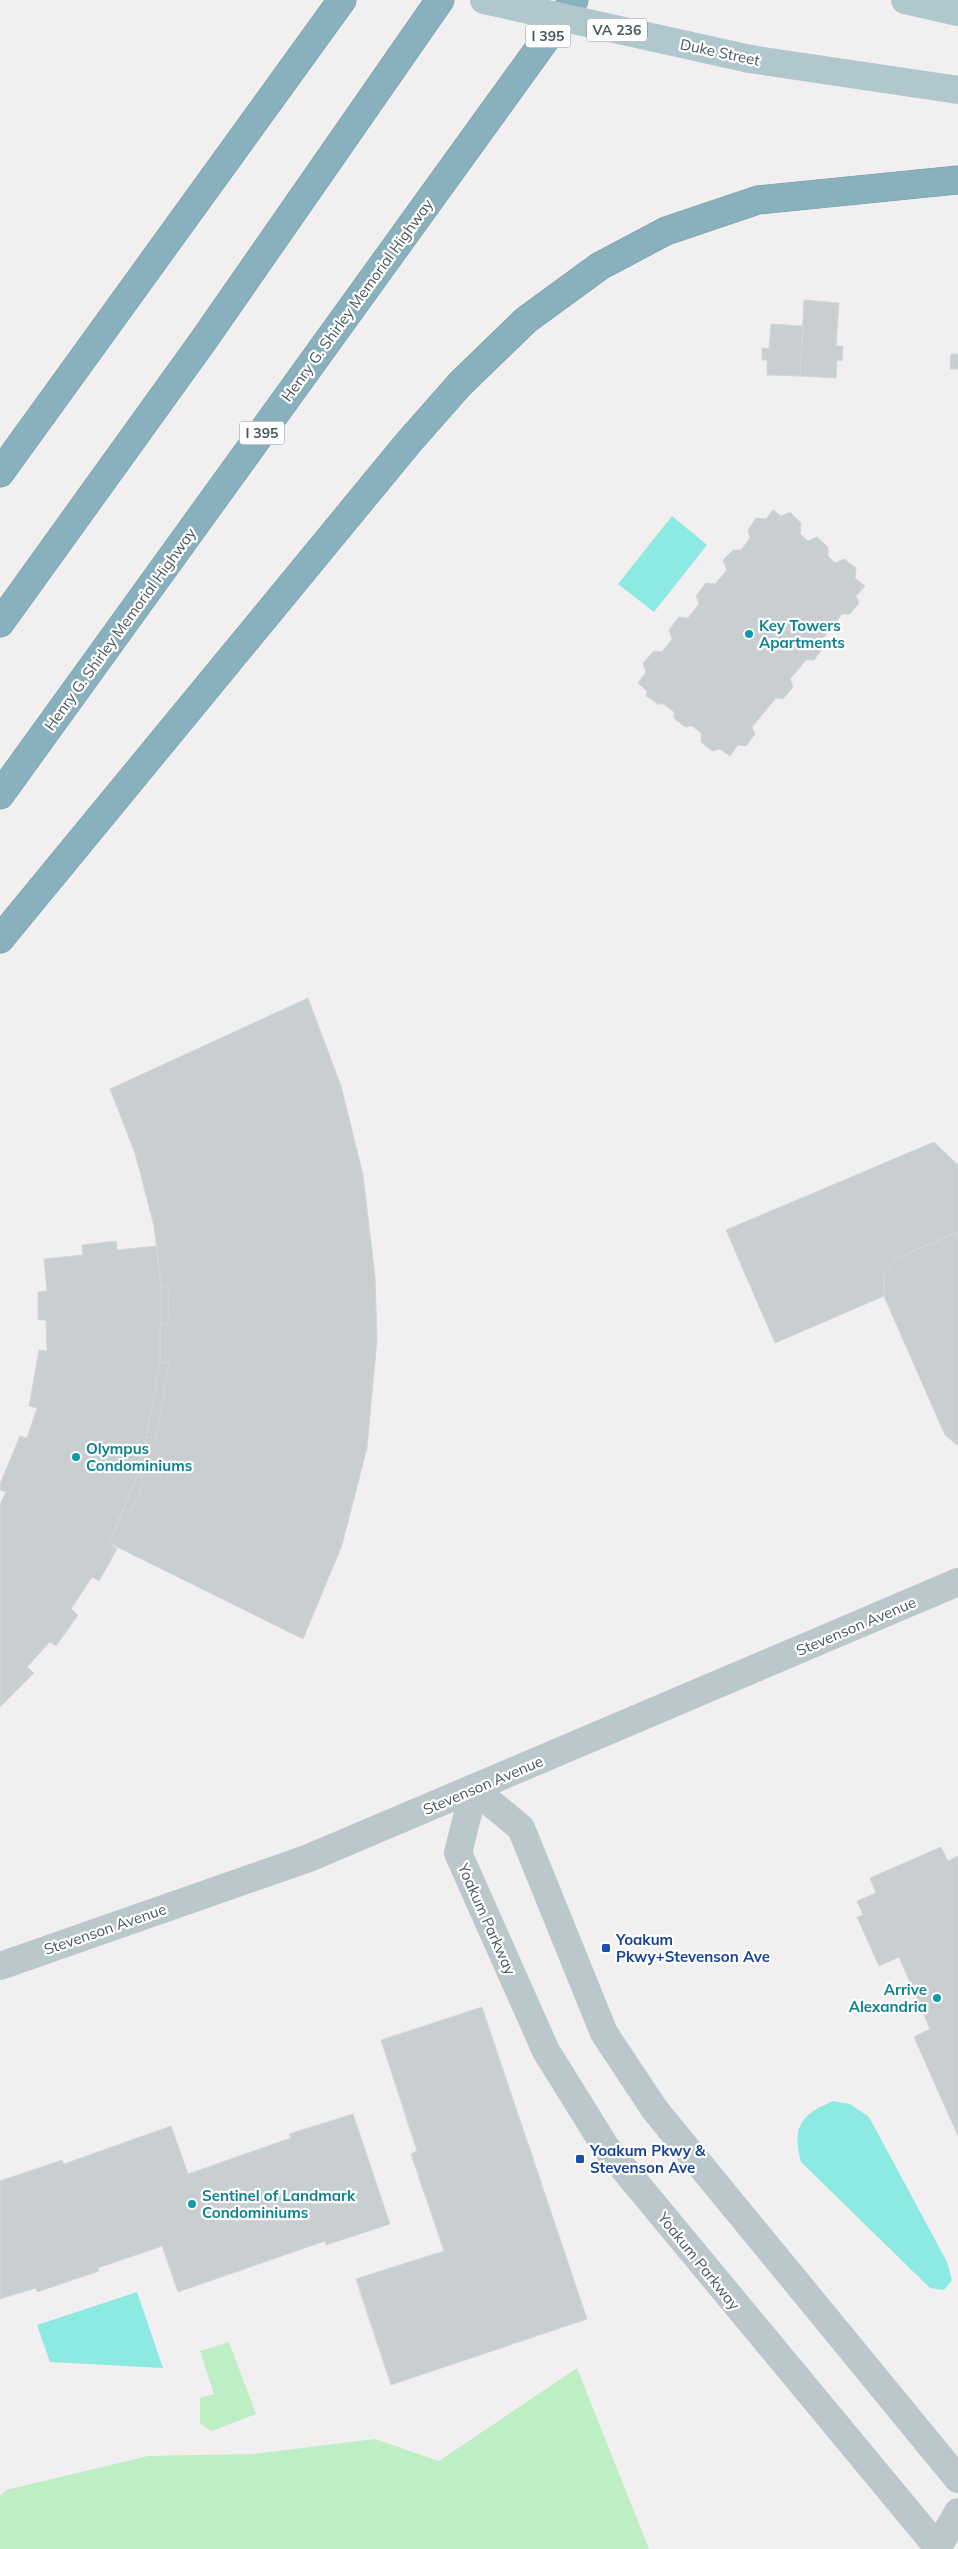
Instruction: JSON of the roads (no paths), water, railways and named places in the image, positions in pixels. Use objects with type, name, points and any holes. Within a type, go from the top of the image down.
[{"type":"highway","points":[[199,200],[328,0]]},
{"type":"highway","points":[[0,473],[342,0]]},
{"type":"highway","points":[[0,623],[209,332],[440,0]]},
{"type":"highway","name":"Henry G. Shirley Memorial Highway","points":[[0,795],[574,0]]},
{"type":"highway","points":[[0,938],[408,443],[460,384],[526,320],[600,266],[649,240],[666,232],[758,200],[958,180]]},
{"type":"main road","name":"Duke Street","points":[[484,0],[750,59],[958,90]]},
{"type":"main road","points":[[905,0],[958,12]]},
{"type":"street","name":"Stevenson Avenue","points":[[0,1966],[278,1870],[474,1789],[958,1582]]},
{"type":"street","points":[[474,1789],[521,1828],[604,2033],[655,2110],[958,2479]]},
{"type":"street","name":"Yoakum Parkway","points":[[474,1789],[458,1853],[546,2052],[605,2146],[939,2548]]},
{"type":"street","points":[[939,2548],[958,2512]]},
{"type":"water","points":[[672,516],[707,545],[654,612],[618,584]]},
{"type":"water","points":[[833,2101],[850,2104],[869,2117],[947,2262],[952,2280],[944,2290],[930,2288],[801,2162],[798,2150],[798,2131],[801,2124],[806,2117]]},
{"type":"water","points":[[137,2292],[163,2368],[50,2362],[37,2325]]},
{"type":"place","name":"Key Towers Apartments","points":[[749,634]]},
{"type":"place","name":"Olympus Condominiums","points":[[76,1457]]},
{"type":"place","name":"Yoakum Pkwy+Stevenson Ave","points":[[606,1948]]},
{"type":"place","name":"Arrive Alexandria","points":[[937,1998]]},
{"type":"place","name":"Yoakum Pkwy & Stevenson Ave","points":[[580,2159]]},
{"type":"place","name":"Sentinel of Landmark Condominiums","points":[[192,2204]]}]
